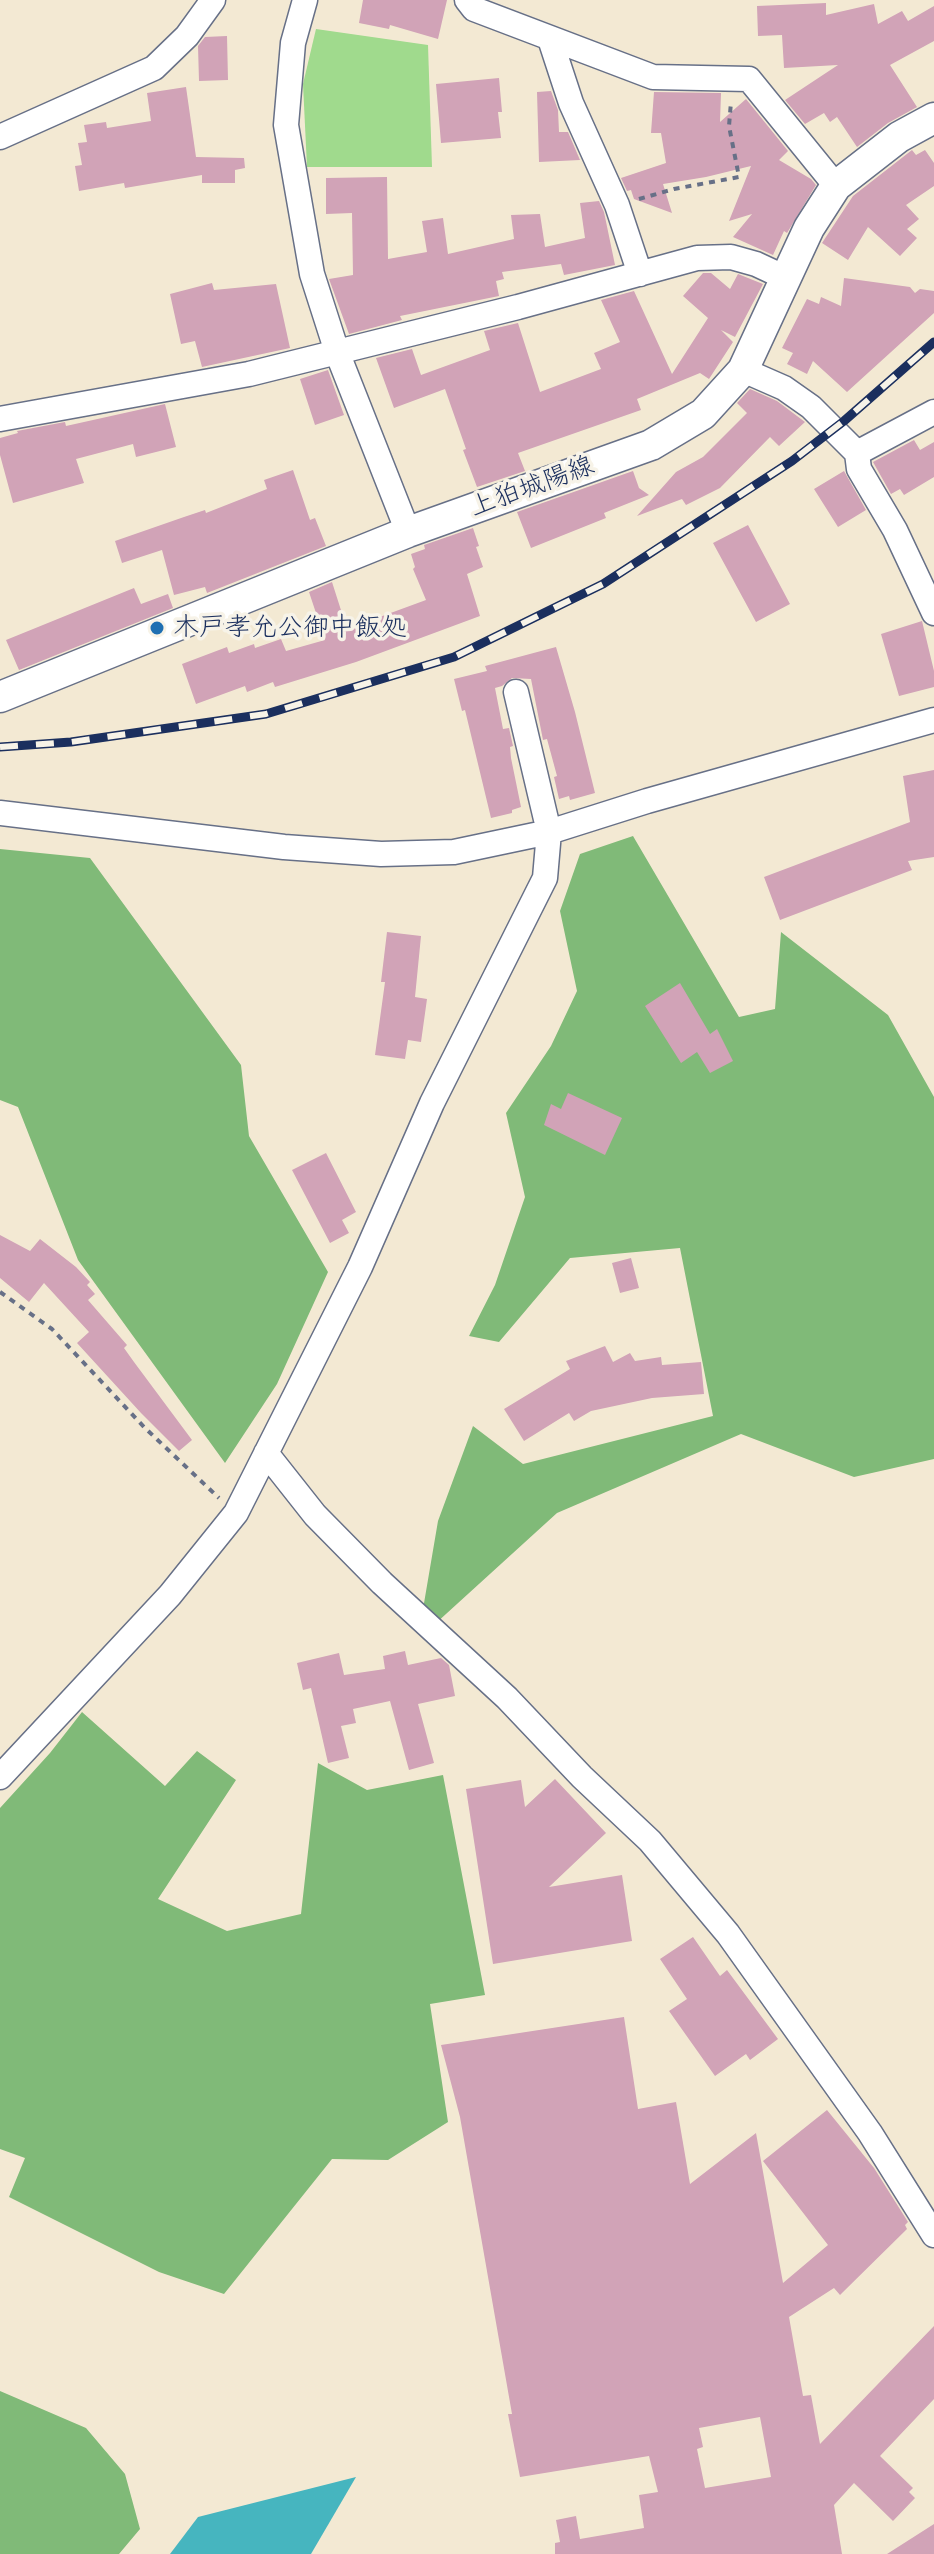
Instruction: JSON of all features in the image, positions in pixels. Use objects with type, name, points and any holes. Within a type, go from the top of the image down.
[{"type":"main road","name":"上狛城陽線","points":[[0,697],[408,532],[651,445],[703,414],[743,370],[809,228],[836,186],[899,137],[934,118]]},
{"type":"street","points":[[0,137],[154,68],[187,36],[213,0]]},
{"type":"street","points":[[305,0],[293,43],[286,125],[312,274],[337,352],[408,532]]},
{"type":"street","points":[[467,0],[474,9],[653,77],[749,79],[836,186]]},
{"type":"street","points":[[550,39],[571,103],[617,205],[640,274]]},
{"type":"street","points":[[0,419],[249,374],[518,307],[697,258],[731,257],[786,278]]},
{"type":"street","points":[[743,370],[784,388],[802,401],[857,453],[859,469],[895,530],[934,613]]},
{"type":"street","points":[[857,453],[934,412]]},
{"type":"street","points":[[0,1777],[170,1595],[236,1513],[360,1267],[432,1103],[545,878],[549,832],[516,692]]},
{"type":"street","points":[[0,813],[284,847],[381,854],[454,852],[549,832],[934,720]]},
{"type":"street","points":[[266,1453],[315,1515],[507,1698],[582,1777],[650,1841],[728,1934],[870,2133],[934,2235]]},
{"type":"path","points":[[617,205],[674,189],[739,177],[729,126],[733,79]]},
{"type":"path","points":[[0,1292],[52,1329],[144,1427],[236,1513]]},
{"type":"green space","points":[[316,29],[428,45],[432,167],[307,167],[303,84]]},
{"type":"green space","points":[[633,836],[739,1017],[775,1009],[781,932],[888,1015],[934,1097],[934,1459],[854,1477],[741,1434],[557,1513],[435,1624],[423,1609],[438,1521],[473,1426],[523,1464],[713,1416],[680,1248],[570,1258],[499,1342],[469,1336],[495,1285],[525,1197],[506,1113],[551,1046],[577,991],[560,911],[580,854]]},
{"type":"green space","points":[[0,849],[90,858],[241,1065],[249,1136],[328,1272],[277,1384],[225,1463],[78,1260],[18,1107],[0,1100]]},
{"type":"green space","points":[[82,1712],[165,1786],[197,1751],[236,1780],[158,1899],[227,1931],[301,1914],[318,1763],[367,1790],[443,1775],[485,1995],[430,2004],[448,2122],[388,2160],[332,2159],[224,2294],[159,2272],[9,2197],[25,2158],[0,2149],[0,1808]]},
{"type":"green space","points":[[0,2391],[86,2428],[125,2474],[140,2529],[119,2554],[0,2554]]},
{"type":"water","points":[[356,2477],[311,2554],[170,2554],[198,2517]]},
{"type":"building","points":[[363,0],[447,0],[438,39],[390,25],[389,29],[359,23]]},
{"type":"building","points":[[826,3],[826,15],[874,4],[878,24],[902,11],[908,21],[934,6],[934,41],[890,65],[917,107],[888,123],[857,147],[837,117],[830,122],[824,113],[805,124],[785,100],[838,65],[784,68],[782,35],[758,36],[757,6]]},
{"type":"building","points":[[227,36],[228,80],[199,81],[198,46],[205,37]]},
{"type":"building","points":[[499,78],[501,138],[441,143],[436,84]]},
{"type":"building","points":[[186,87],[196,157],[244,158],[245,168],[235,170],[235,183],[202,183],[202,175],[125,188],[124,183],[79,191],[75,166],[82,165],[78,143],[87,142],[84,125],[106,122],[107,128],[151,121],[147,93]]},
{"type":"building","points":[[551,91],[558,110],[559,132],[568,132],[580,160],[539,162],[537,92]]},
{"type":"building","points":[[654,92],[721,93],[720,122],[746,99],[788,151],[779,160],[816,185],[787,233],[784,231],[773,255],[733,237],[752,214],[729,221],[751,166],[663,184],[672,213],[634,199],[631,190],[627,191],[621,178],[666,163],[661,133],[651,133]]},
{"type":"building","points":[[912,150],[916,155],[925,150],[934,163],[934,186],[906,205],[919,219],[907,229],[917,238],[900,256],[868,227],[848,260],[822,243],[853,196]]},
{"type":"building","points":[[387,177],[388,259],[427,252],[422,221],[443,218],[448,254],[514,239],[511,215],[540,214],[545,247],[585,238],[580,203],[599,201],[615,265],[564,275],[561,264],[502,272],[504,279],[496,281],[499,296],[400,316],[402,320],[349,334],[329,279],[353,275],[352,213],[326,214],[326,178]]},
{"type":"building","points":[[703,273],[711,273],[730,289],[738,274],[763,284],[735,337],[721,330],[733,342],[709,379],[700,373],[637,399],[641,410],[518,453],[525,471],[477,487],[445,389],[394,408],[376,358],[412,349],[421,375],[490,350],[484,331],[518,323],[540,392],[601,369],[594,353],[620,342],[601,300],[634,291],[672,374],[708,318],[683,296]]},
{"type":"building","points":[[844,278],[910,287],[915,293],[920,289],[934,291],[934,313],[847,392],[813,361],[807,374],[787,364],[793,353],[782,348],[807,299],[819,304],[821,297],[841,306]]},
{"type":"building","points":[[212,283],[214,290],[276,284],[290,348],[202,367],[195,341],[181,344],[170,294]]},
{"type":"building","points":[[328,370],[344,415],[315,425],[300,379]]},
{"type":"building","points":[[750,389],[777,401],[805,422],[779,446],[770,437],[720,488],[686,505],[682,499],[637,516],[676,472],[703,457],[747,413],[737,403]]},
{"type":"building","points":[[165,404],[176,447],[136,457],[133,444],[76,459],[84,483],[13,503],[0,455],[0,438],[17,431],[65,422],[66,426]]},
{"type":"building","points":[[914,440],[920,450],[934,442],[934,477],[904,495],[900,489],[891,494],[873,462]]},
{"type":"building","points":[[293,470],[310,520],[315,518],[326,546],[207,593],[205,587],[174,595],[162,550],[122,563],[115,541],[205,510],[206,513],[267,489],[264,480]]},
{"type":"building","points":[[633,471],[639,488],[649,495],[604,513],[606,518],[531,548],[517,512]]},
{"type":"building","points":[[844,471],[866,510],[838,527],[814,489]]},
{"type":"building","points":[[748,525],[790,604],[756,622],[713,543]]},
{"type":"building","points":[[473,528],[483,567],[467,574],[480,616],[356,662],[275,687],[273,682],[247,692],[245,686],[196,704],[182,664],[227,647],[229,653],[281,639],[286,651],[325,640],[309,592],[332,582],[347,629],[426,600],[413,569],[411,554],[425,549],[424,545]]},
{"type":"building","points":[[134,588],[141,604],[168,594],[173,608],[19,670],[6,640]]},
{"type":"building","points":[[922,621],[934,671],[934,687],[899,696],[881,634]]},
{"type":"building","points":[[556,647],[595,793],[570,800],[569,796],[559,799],[554,777],[557,776],[547,739],[543,740],[531,679],[512,678],[495,688],[503,729],[509,728],[513,746],[510,747],[511,758],[521,807],[512,810],[512,813],[491,818],[465,710],[462,711],[454,679],[487,671],[485,666]]},
{"type":"building","points":[[934,770],[934,857],[908,861],[912,870],[780,920],[764,877],[910,822],[903,776]]},
{"type":"building","points":[[387,932],[421,936],[415,997],[427,999],[421,1042],[408,1040],[405,1059],[375,1055],[385,982],[381,982]]},
{"type":"building","points":[[680,983],[710,1034],[717,1029],[733,1061],[710,1073],[697,1052],[681,1063],[645,1006]]},
{"type":"building","points":[[568,1093],[622,1118],[605,1155],[544,1125],[551,1104],[561,1109]]},
{"type":"building","points":[[326,1153],[356,1212],[342,1220],[349,1233],[330,1243],[292,1170]]},
{"type":"building","points":[[0,1235],[30,1251],[40,1239],[76,1267],[90,1282],[87,1285],[95,1294],[88,1300],[127,1345],[124,1348],[192,1440],[179,1451],[141,1413],[77,1343],[89,1332],[44,1283],[29,1302],[0,1278]]},
{"type":"building","points":[[631,1258],[639,1288],[620,1293],[612,1263]]},
{"type":"building","points":[[605,1346],[613,1362],[630,1353],[635,1361],[661,1357],[662,1365],[701,1362],[704,1394],[652,1398],[591,1411],[574,1421],[569,1413],[524,1441],[504,1409],[570,1369],[566,1361]]},
{"type":"building","points":[[405,1651],[408,1665],[441,1658],[449,1665],[455,1696],[418,1704],[434,1763],[409,1770],[390,1701],[353,1709],[356,1723],[341,1726],[349,1758],[328,1763],[311,1688],[303,1690],[297,1663],[339,1653],[344,1675],[385,1669],[383,1656]]},
{"type":"building","points":[[555,1779],[606,1833],[549,1887],[622,1875],[632,1941],[493,1964],[466,1789],[521,1780],[525,1807]]},
{"type":"building","points":[[693,1937],[720,1976],[727,1970],[778,2039],[750,2060],[746,2054],[715,2076],[669,2011],[687,1999],[660,1959]]},
{"type":"building","points":[[624,2017],[638,2109],[676,2102],[690,2184],[756,2133],[783,2283],[828,2245],[763,2161],[827,2110],[874,2168],[908,2222],[905,2225],[907,2229],[840,2295],[834,2288],[789,2317],[803,2396],[811,2395],[820,2444],[934,2326],[934,2399],[880,2456],[913,2488],[909,2492],[915,2498],[893,2521],[854,2483],[834,2505],[842,2554],[555,2554],[555,2543],[560,2542],[556,2520],[576,2516],[580,2539],[644,2528],[639,2495],[658,2492],[649,2456],[520,2477],[508,2414],[512,2414],[460,2117],[441,2045]],"holes":[[[760,2417],[771,2477],[705,2488],[697,2449],[703,2447],[699,2428]]]},
{"type":"building","points":[[934,2524],[934,2554],[887,2554]]},
{"type":"railway","points":[[0,747],[71,742],[266,714],[454,657],[603,584],[792,461],[844,421],[934,342]]},
{"type":"place","name":"木戸孝允公御中飯処","points":[[157,628]]}]
